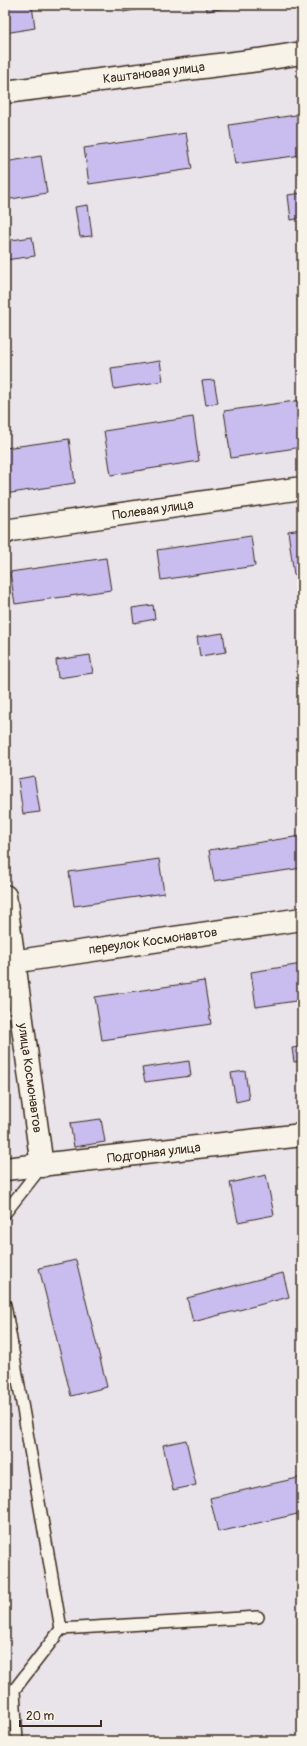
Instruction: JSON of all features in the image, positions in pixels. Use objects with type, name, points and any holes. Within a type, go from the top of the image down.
[{"type":"street","name":"Каштановая улица","points":[[5,92],[258,60],[302,53]]},
{"type":"street","name":"Полевая улица","points":[[5,533],[11,530],[302,488]]},
{"type":"street","name":"улица Космонавтов","points":[[5,896],[10,962],[42,1166]]},
{"type":"street","name":"переулок Космонавтов","points":[[10,962],[302,919]]},
{"type":"street","name":"Подгорная улица","points":[[5,1169],[42,1166],[302,1135]]},
{"type":"lane","points":[[5,1213],[42,1166]]},
{"type":"lane","points":[[5,1305],[61,1629],[14,1690],[17,1741]]},
{"type":"lane","points":[[61,1629],[258,1618]]},
{"type":"building","points":[[5,5],[32,5],[35,28],[5,33]]},
{"type":"building","points":[[122,5],[165,5],[123,12]]},
{"type":"building","points":[[206,5],[239,5],[239,6],[207,11]]},
{"type":"building","points":[[302,114],[302,155],[235,164],[229,125]]},
{"type":"building","points":[[186,133],[192,169],[89,184],[84,148]]},
{"type":"building","points":[[41,156],[47,193],[5,200],[5,162]]},
{"type":"building","points":[[302,193],[302,218],[291,220],[288,195]]},
{"type":"building","points":[[88,205],[92,236],[80,237],[75,207]]},
{"type":"building","points":[[32,237],[35,256],[5,260],[5,241]]},
{"type":"building","points":[[160,361],[163,381],[114,389],[111,368]]},
{"type":"building","points":[[214,380],[218,403],[206,405],[202,381]]},
{"type":"building","points":[[302,400],[302,447],[231,458],[224,411]]},
{"type":"building","points":[[193,417],[199,461],[111,475],[104,431]]},
{"type":"building","points":[[69,439],[75,483],[5,494],[5,448]]},
{"type":"building","points":[[302,529],[302,574],[294,575],[288,531]]},
{"type":"building","points":[[251,536],[255,566],[161,580],[157,550]]},
{"type":"building","points":[[106,558],[111,590],[15,604],[10,572]]},
{"type":"building","points":[[153,605],[155,619],[134,623],[132,608]]},
{"type":"building","points":[[223,633],[226,652],[200,656],[197,637]]},
{"type":"building","points":[[90,655],[93,673],[58,678],[56,660]]},
{"type":"building","points":[[34,776],[40,812],[23,814],[18,779]]},
{"type":"building","points":[[301,836],[302,868],[214,881],[209,850]]},
{"type":"building","points":[[159,859],[164,893],[74,906],[69,872]]},
{"type":"building","points":[[302,964],[302,1000],[256,1007],[251,972]]},
{"type":"building","points":[[204,981],[211,1024],[102,1040],[95,997]]},
{"type":"building","points":[[302,1047],[302,1061],[294,1062],[292,1048]]},
{"type":"building","points":[[189,1061],[191,1076],[145,1082],[142,1068]]},
{"type":"building","points":[[245,1071],[249,1099],[236,1102],[231,1073]]},
{"type":"building","points":[[101,1119],[105,1142],[74,1147],[70,1123]]},
{"type":"building","points":[[266,1175],[274,1215],[238,1222],[230,1183]]},
{"type":"building","points":[[76,1260],[107,1387],[71,1396],[39,1268]]},
{"type":"building","points":[[283,1273],[289,1297],[193,1322],[187,1298]]},
{"type":"building","points":[[186,1440],[196,1485],[173,1490],[163,1445]]},
{"type":"building","points":[[302,1477],[302,1513],[218,1532],[210,1498]]}]
